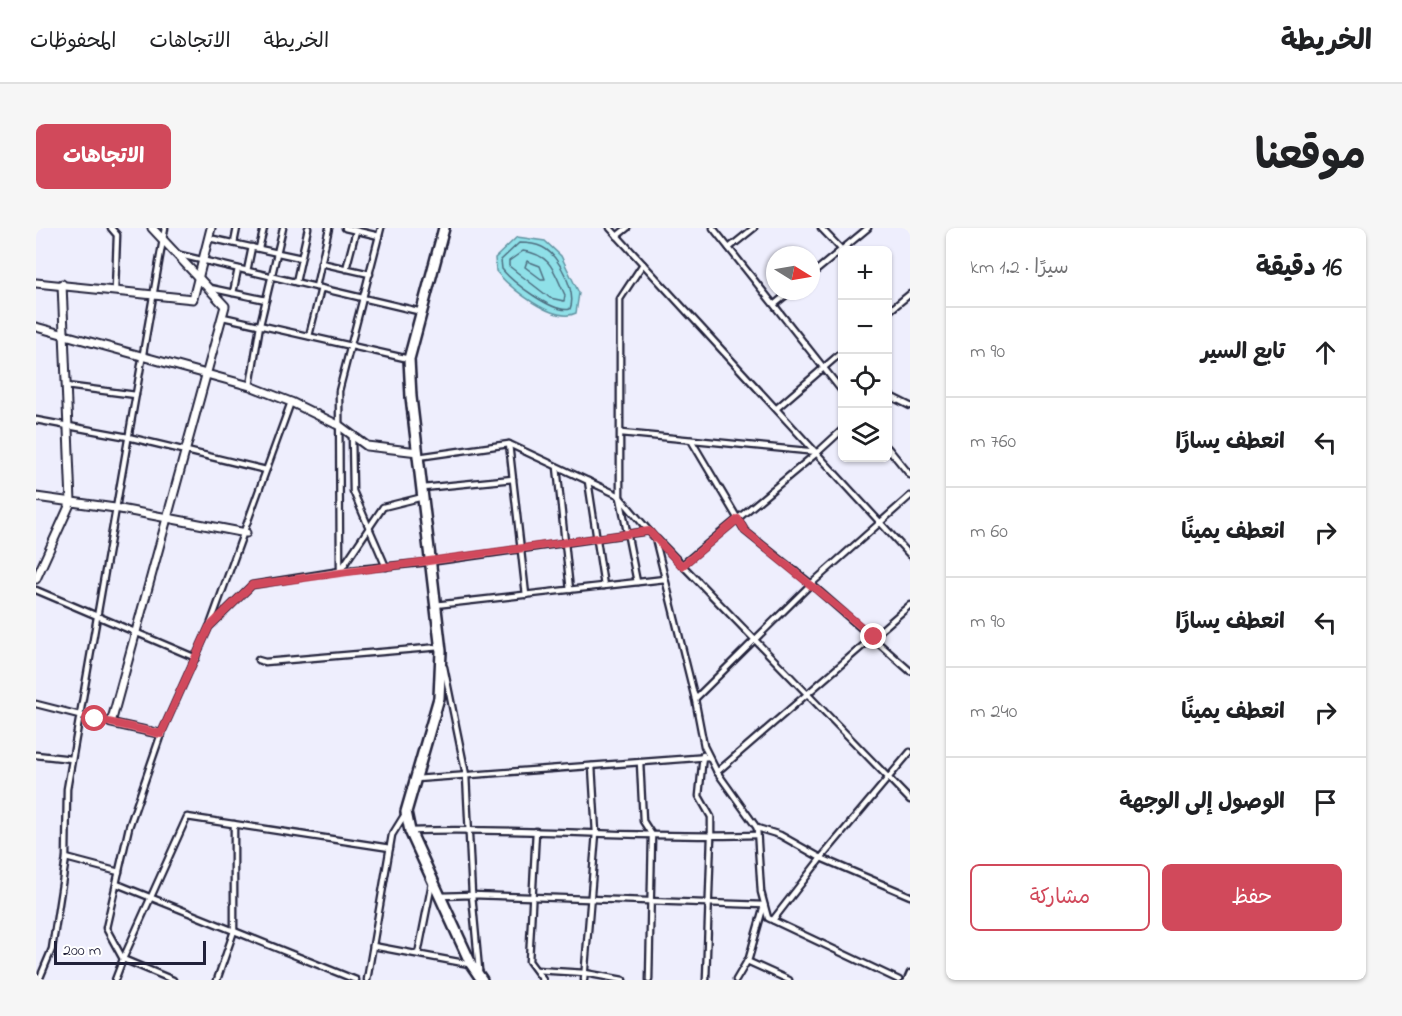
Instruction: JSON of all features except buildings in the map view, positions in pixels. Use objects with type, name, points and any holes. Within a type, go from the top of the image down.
[{"type":"highway","points":[[444,228],[409,359],[440,649],[439,698],[413,779],[406,812],[410,831],[471,964],[480,978]]},
{"type":"street","points":[[111,228],[117,235],[115,290]]},
{"type":"street","points":[[111,723],[134,632],[225,306],[152,228]]},
{"type":"street","points":[[39,980],[51,949],[66,858],[67,789],[165,228]]},
{"type":"street","points":[[36,283],[193,299],[212,228]]},
{"type":"street","points":[[234,243],[237,228]]},
{"type":"street","points":[[259,248],[264,228]]},
{"type":"street","points":[[250,386],[260,325],[283,228]]},
{"type":"street","points":[[296,282],[308,228]]},
{"type":"street","points":[[309,336],[329,228]]},
{"type":"street","points":[[345,228],[379,236]]},
{"type":"street","points":[[340,571],[339,391],[381,228]]},
{"type":"street","points":[[609,228],[818,452],[910,555]]},
{"type":"street","points":[[617,236],[627,228]]},
{"type":"street","points":[[713,228],[838,384]]},
{"type":"street","points":[[729,248],[754,228]]},
{"type":"street","points":[[821,228],[838,246]]},
{"type":"street","points":[[847,246],[868,228]]},
{"type":"street","points":[[346,269],[356,231]]},
{"type":"street","points":[[209,238],[302,258]]},
{"type":"street","points":[[247,271],[252,247]]},
{"type":"street","points":[[820,268],[838,253]]},
{"type":"street","points":[[175,254],[422,312]]},
{"type":"street","points":[[321,263],[370,274]]},
{"type":"street","points":[[637,582],[620,498],[620,299],[643,264]]},
{"type":"street","points":[[233,293],[238,269]]},
{"type":"street","points":[[36,579],[71,502],[62,284]]},
{"type":"street","points":[[207,288],[266,300]]},
{"type":"street","points":[[892,305],[894,307],[910,294]]},
{"type":"street","points":[[775,304],[780,300]]},
{"type":"street","points":[[223,317],[409,359]]},
{"type":"street","points":[[36,327],[250,386],[291,402],[340,426],[367,446],[418,455],[509,444],[620,498],[682,566],[910,800]]},
{"type":"street","points":[[777,408],[841,354]]},
{"type":"street","points":[[66,386],[136,395]]},
{"type":"street","points":[[892,397],[910,406]]},
{"type":"street","points":[[905,402],[910,399]]},
{"type":"street","points":[[173,980],[123,959],[106,928],[129,827],[161,734],[196,658],[246,533],[291,402]]},
{"type":"street","points":[[36,420],[128,437],[266,470]]},
{"type":"street","points":[[621,434],[818,452]]},
{"type":"street","points":[[682,566],[838,434]]},
{"type":"street","points":[[352,435],[353,491],[386,567]]},
{"type":"street","points":[[691,440],[745,531],[874,637],[910,671]]},
{"type":"street","points":[[509,444],[526,595]]},
{"type":"street","points":[[892,453],[910,475]]},
{"type":"street","points":[[557,466],[570,590]]},
{"type":"street","points":[[340,571],[383,507],[423,493],[513,478]]},
{"type":"street","points":[[588,481],[604,586]]},
{"type":"street","points":[[695,699],[811,584],[910,496]]},
{"type":"street","points":[[36,497],[115,508],[246,533]]},
{"type":"street","points":[[209,627],[252,585],[340,571],[430,562],[649,531]]},
{"type":"street","points":[[655,537],[695,699],[706,757],[699,796],[711,817],[706,980]]},
{"type":"street","points":[[435,604],[665,579]]},
{"type":"street","points":[[36,590],[196,658]]},
{"type":"street","points":[[717,772],[910,605]]},
{"type":"street","points":[[258,660],[266,662],[440,649],[466,775],[472,895],[480,978]]},
{"type":"street","points":[[36,704],[161,734]]},
{"type":"street","points":[[773,920],[821,858],[910,752]]},
{"type":"street","points":[[36,755],[72,759]]},
{"type":"street","points":[[706,757],[757,832],[761,892],[768,918],[899,980]]},
{"type":"street","points":[[413,779],[706,757]]},
{"type":"street","points":[[640,762],[643,821],[652,835],[649,980]]},
{"type":"street","points":[[584,980],[596,833],[592,766]]},
{"type":"street","points":[[367,980],[392,835],[406,812]]},
{"type":"street","points":[[115,980],[187,817],[390,848]]},
{"type":"street","points":[[217,980],[234,931],[234,824]]},
{"type":"street","points":[[410,831],[470,829],[711,836],[757,832],[780,835],[821,858],[910,896]]},
{"type":"street","points":[[536,831],[529,961],[543,980]]},
{"type":"street","points":[[66,858],[119,872]]},
{"type":"street","points":[[418,954],[433,879]]},
{"type":"street","points":[[117,884],[356,980]]},
{"type":"street","points":[[440,897],[472,895],[764,905]]},
{"type":"street","points":[[736,980],[747,961],[764,905]]},
{"type":"street","points":[[372,946],[471,964]]},
{"type":"street","points":[[747,961],[789,980]]},
{"type":"street","points":[[536,970],[585,973],[623,980]]},
{"type":"street","points":[[907,980],[910,973]]},
{"type":"water","points":[[517,237],[545,241],[561,256],[579,293],[576,313],[567,315],[545,309],[522,295],[496,271],[495,258]]},
{"type":"route","points":[[95,719],[161,734],[209,627],[252,585],[340,571],[430,562],[649,531],[682,566],[738,519],[745,531],[874,637]]}]
